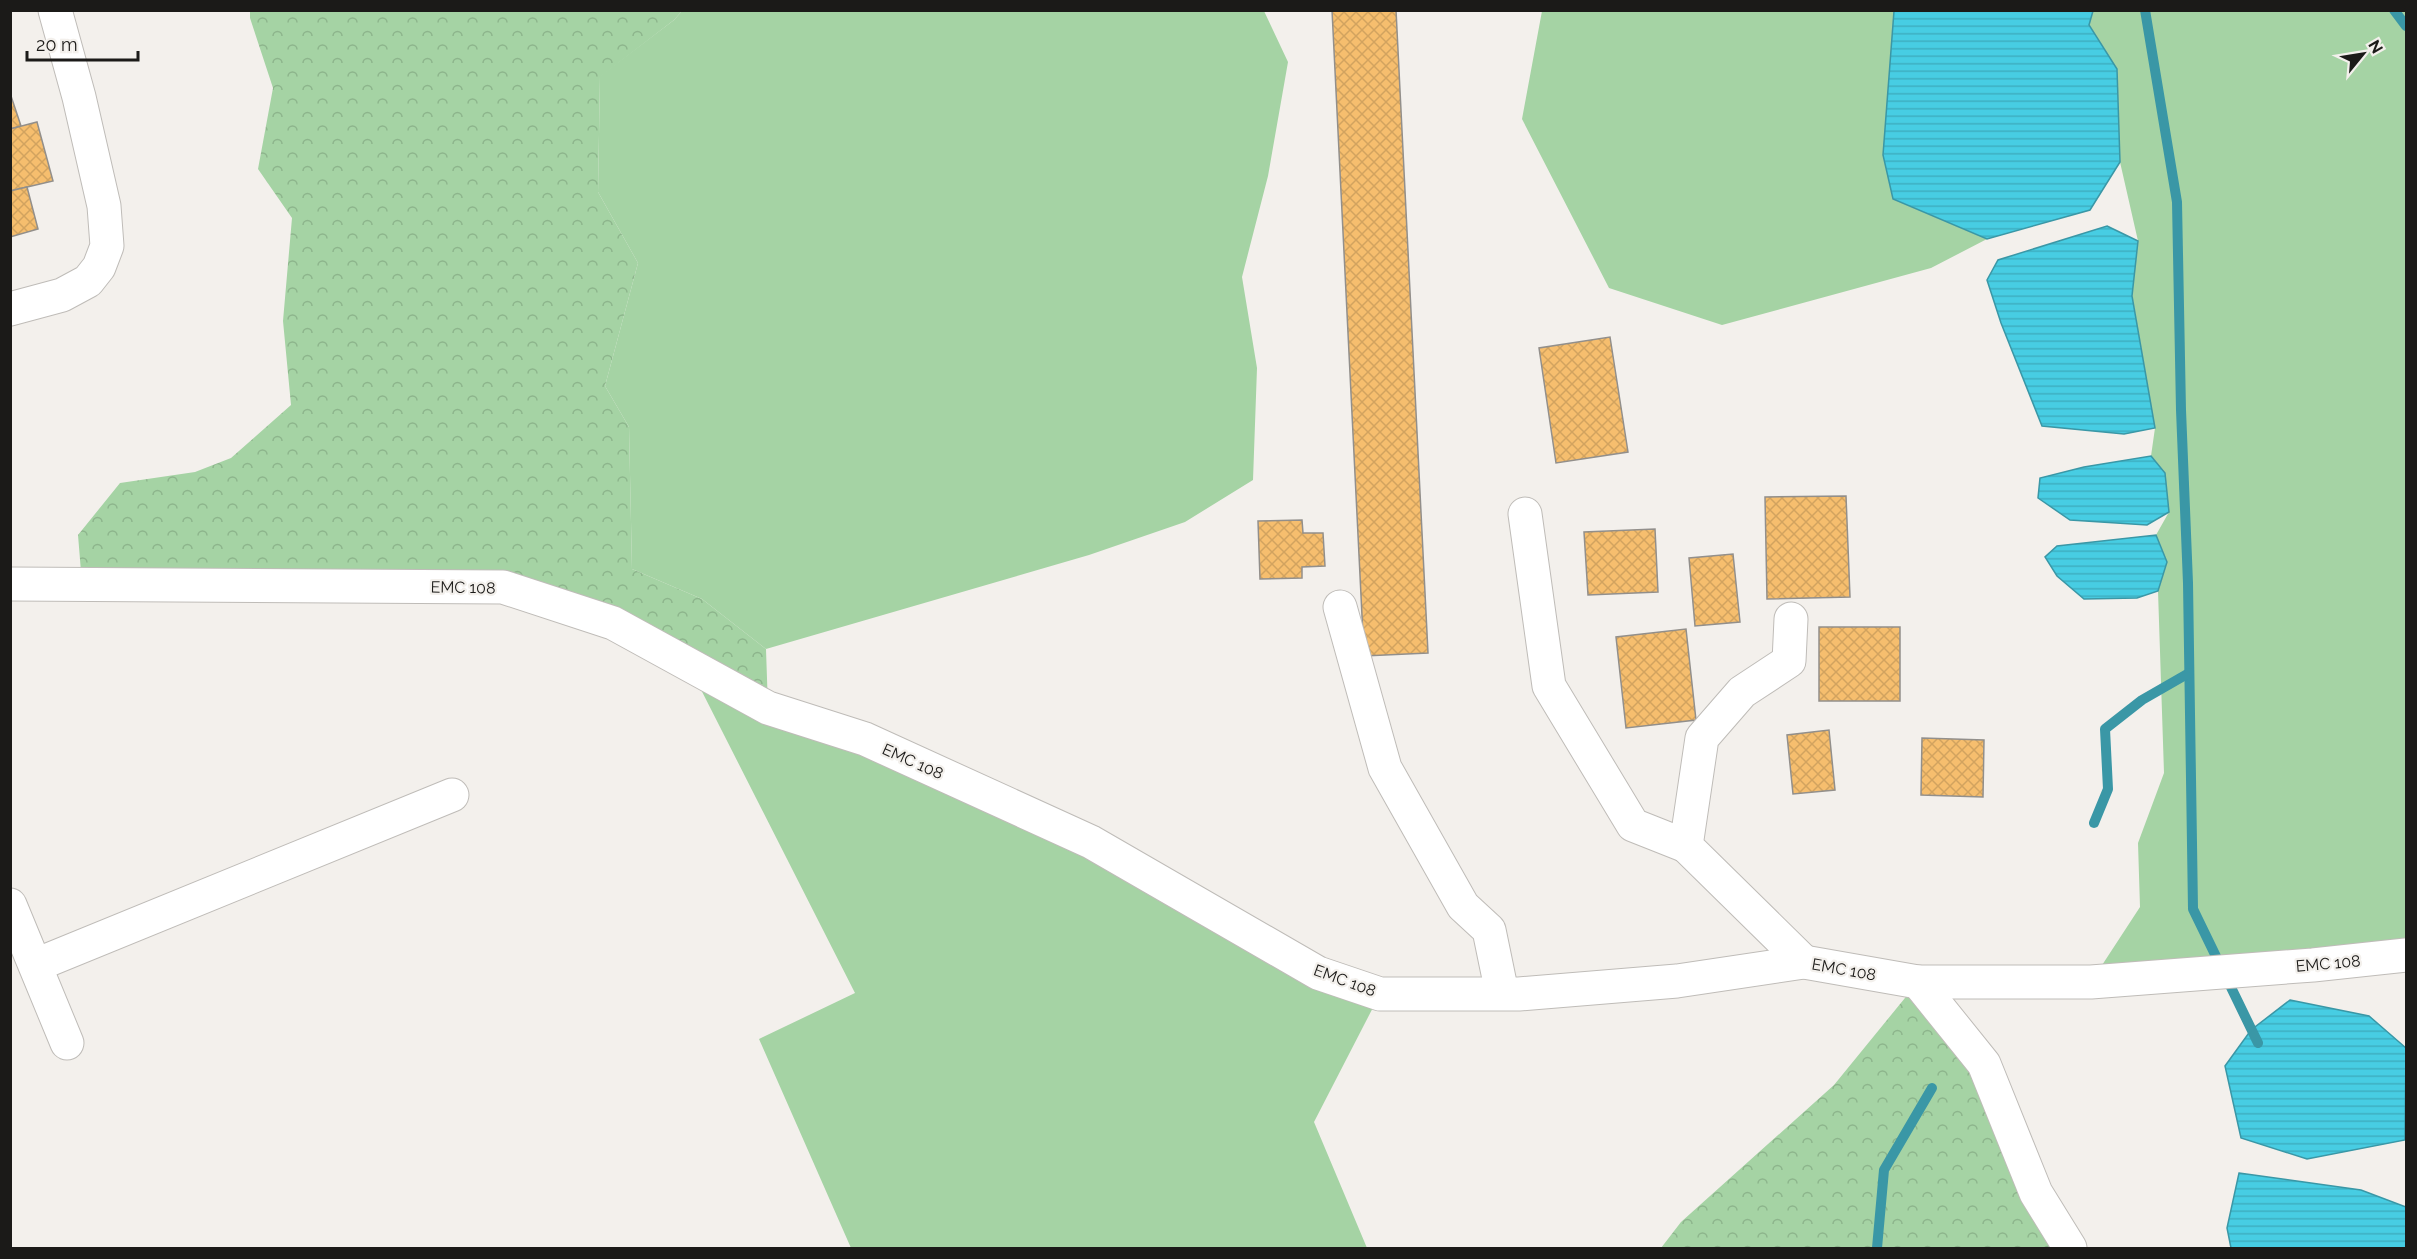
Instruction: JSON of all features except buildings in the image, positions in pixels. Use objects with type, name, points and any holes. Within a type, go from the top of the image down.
[{"type":"street","points":[[10,309],[62,295],[88,281],[99,267],[107,246],[104,206],[79,97],[55,10]]},
{"type":"street","points":[[1525,514],[1550,686],[1633,825],[1686,846],[1804,962]]},
{"type":"street","name":"EMC 108","points":[[10,584],[503,587],[613,623],[768,708],[865,739],[1091,842],[1318,973],[1380,994],[1502,993],[1677,981],[1804,962],[1918,982],[2091,982],[2313,965],[2406,955]]},
{"type":"street","points":[[1340,608],[1385,768],[1463,906],[1489,930],[1502,993]]},
{"type":"street","points":[[1686,846],[1702,738],[1742,692],[1789,661],[1791,619]]},
{"type":"street","points":[[36,965],[452,795]]},
{"type":"street","points":[[10,905],[67,1043]]},
{"type":"street","points":[[1918,982],[1984,1064],[2036,1193],[2070,1248]]},
{"type":"green space","points":[[2093,10],[2406,11],[2406,955],[2091,982],[2140,907],[2138,843],[2164,773],[2158,591],[2167,562],[2156,535],[2169,512],[2165,473],[2151,456],[2155,428],[2132,295],[2138,241],[2120,162],[2117,69],[2089,25]]},
{"type":"green space","points":[[250,11],[682,11],[674,20],[600,77],[598,192],[638,263],[605,386],[629,427],[632,569],[702,599],[766,649],[768,708],[503,587],[82,584],[78,535],[120,483],[195,472],[231,458],[291,405],[283,321],[292,218],[258,169],[273,88],[250,18]]},
{"type":"green space","points":[[682,11],[1264,11],[1288,62],[1268,176],[1242,277],[1257,368],[1253,480],[1185,522],[1089,555],[766,649],[702,599],[632,569],[629,427],[605,386],[638,263],[598,192],[600,76],[674,20]]},
{"type":"green space","points":[[1542,11],[1894,11],[1893,199],[1987,239],[1931,268],[1722,325],[1609,288],[1522,119]]},
{"type":"green space","points":[[688,664],[1380,994],[1314,1122],[1367,1248],[851,1248],[759,1039],[855,993]]},
{"type":"green space","points":[[1918,982],[2070,1248],[1661,1248],[1681,1222],[1834,1085]]},
{"type":"water","points":[[1894,11],[2093,11],[2089,25],[2117,69],[2120,162],[2090,210],[1987,239],[1893,199],[1883,155]]},
{"type":"water","points":[[2107,226],[2138,241],[2132,296],[2155,428],[2124,434],[2042,426],[2001,323],[1987,280],[1998,260]]},
{"type":"water","points":[[2151,456],[2165,473],[2169,512],[2147,525],[2070,520],[2038,498],[2040,478],[2084,467]]},
{"type":"water","points":[[2156,535],[2167,562],[2158,591],[2137,598],[2084,599],[2057,576],[2045,557],[2057,546]]},
{"type":"water","points":[[2290,1000],[2369,1016],[2406,1048],[2405,1140],[2307,1159],[2241,1138],[2225,1066],[2251,1030]]},
{"type":"water","points":[[2239,1173],[2361,1190],[2406,1207],[2406,1248],[2231,1248],[2227,1228]]},
{"type":"waterway","points":[[2145,10],[2177,202],[2181,410],[2188,583],[2193,909],[2258,1043]]},
{"type":"waterway","points":[[2394,10],[2406,26]]},
{"type":"waterway","points":[[2094,823],[2108,789],[2105,729],[2142,700],[2189,673]]},
{"type":"waterway","points":[[1877,1248],[1884,1170],[1932,1088]]}]
